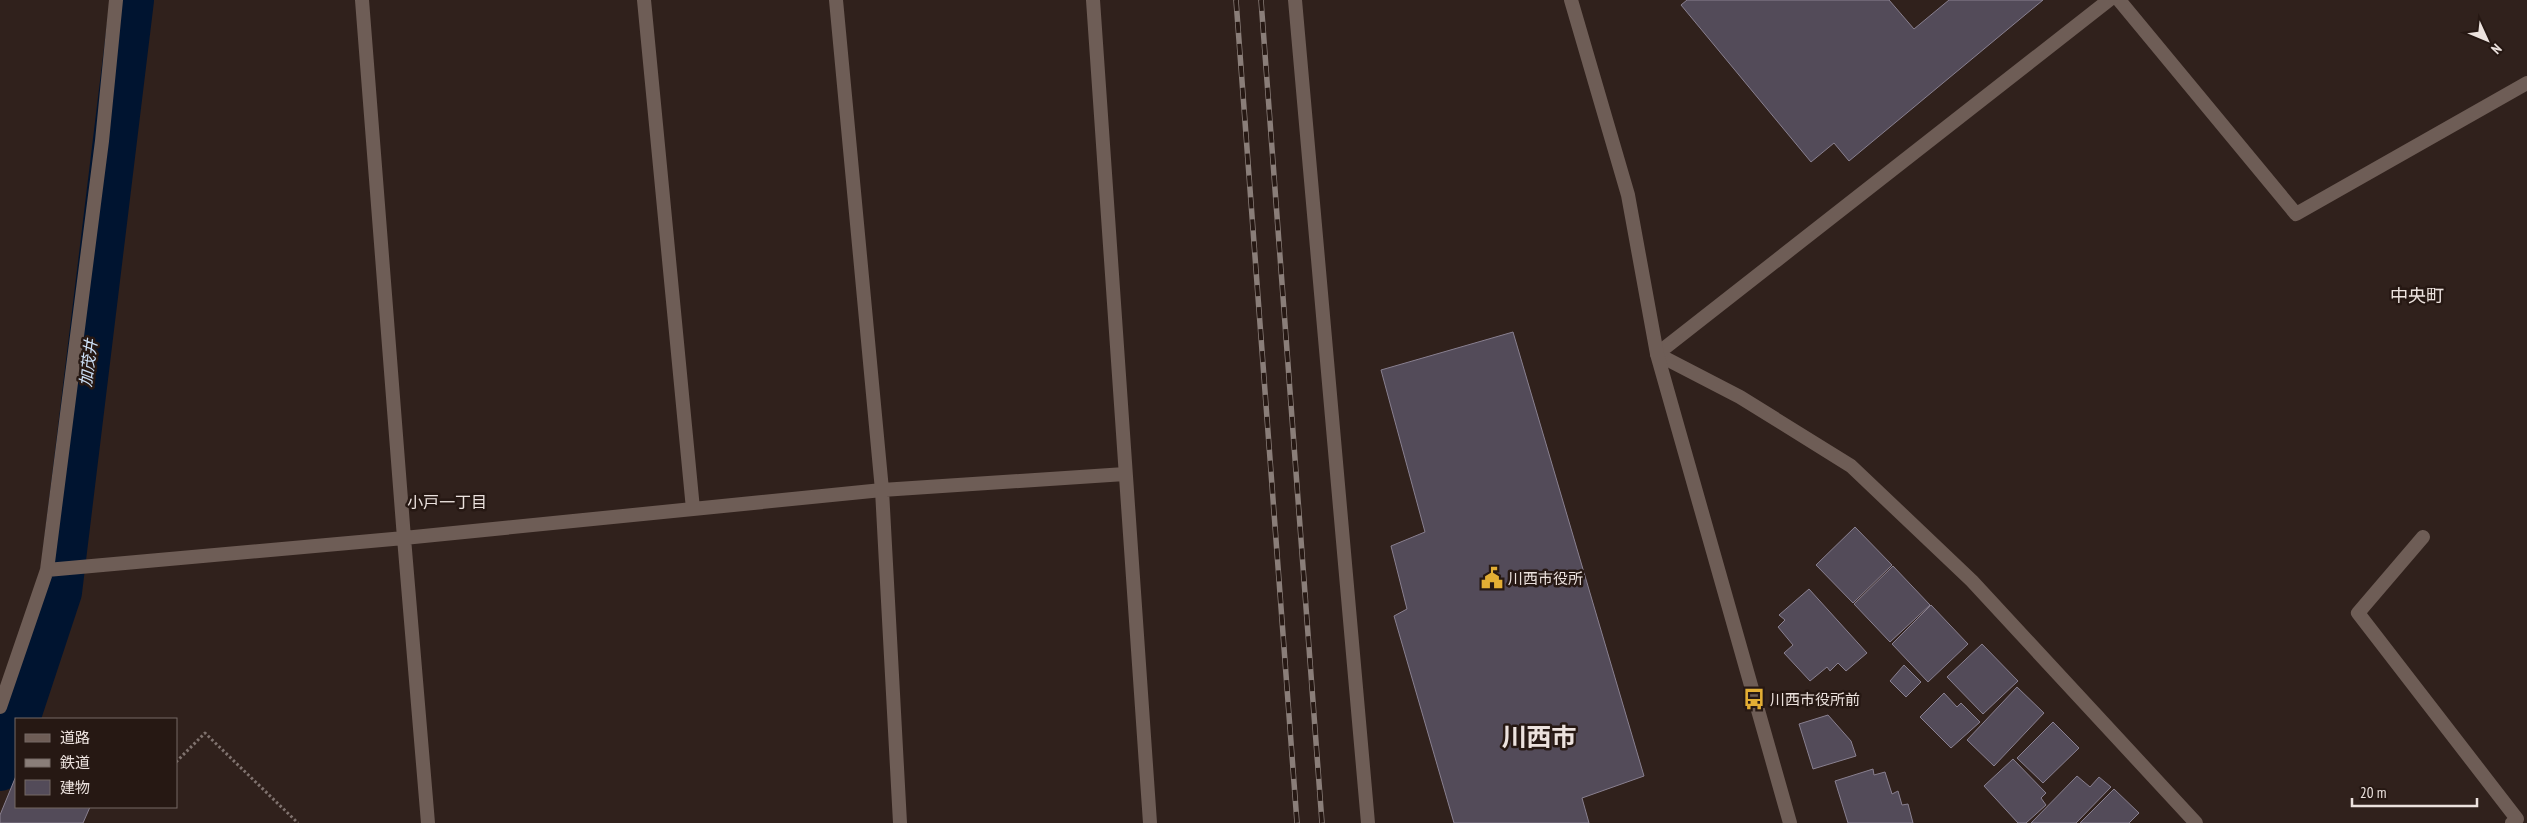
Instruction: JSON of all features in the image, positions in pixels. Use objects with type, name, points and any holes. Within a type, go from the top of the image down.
[{"type":"street","points":[[0,707],[47,570],[102,141],[116,0]]},
{"type":"street","points":[[362,0],[428,823]]},
{"type":"street","points":[[644,0],[693,509]]},
{"type":"street","points":[[836,0],[882,490],[900,823]]},
{"type":"street","points":[[1093,0],[1150,823]]},
{"type":"street","points":[[1295,0],[1368,823]]},
{"type":"street","points":[[1571,0],[1628,195],[1657,354],[1790,823]]},
{"type":"street","points":[[1657,354],[2110,0]]},
{"type":"street","points":[[2119,0],[2296,214],[2527,83]]},
{"type":"street","points":[[1657,354],[1740,397],[1851,466],[1972,581],[2196,823]]},
{"type":"street","points":[[47,570],[404,538],[882,490],[1125,474]]},
{"type":"street","points":[[2423,537],[2358,613],[2517,818],[2512,823]]},
{"type":"path","points":[[178,760],[205,734],[298,823]]},
{"type":"building","points":[[1687,0],[1889,0],[1914,29],[1949,0],[2043,0],[1849,161],[1834,143],[1811,162],[1681,5]]},
{"type":"building","name":"川西市役所","points":[[1513,332],[1644,776],[1582,798],[1589,823],[1454,823],[1394,616],[1407,609],[1391,546],[1425,532],[1381,370]]},
{"type":"building","points":[[1855,527],[1892,565],[1853,603],[1816,565]]},
{"type":"building","points":[[1893,566],[1930,605],[1890,642],[1854,604]]},
{"type":"building","points":[[1809,589],[1867,653],[1846,671],[1838,663],[1830,671],[1827,667],[1810,681],[1784,653],[1793,645],[1778,627],[1785,620],[1779,615]]},
{"type":"building","points":[[1931,605],[1968,644],[1928,682],[1892,644]]},
{"type":"building","points":[[1982,644],[2018,681],[1983,714],[1947,677]]},
{"type":"building","points":[[1904,665],[1921,682],[1906,697],[1890,681]]},
{"type":"building","points":[[2017,687],[2044,713],[1994,766],[1967,740]]},
{"type":"building","points":[[1944,693],[1957,707],[1961,703],[1980,722],[1951,748],[1920,717]]},
{"type":"building","points":[[1828,715],[1851,741],[1856,756],[1813,769],[1799,724]]},
{"type":"building","points":[[2053,722],[2079,748],[2043,783],[2017,758]]},
{"type":"building","points":[[2013,759],[2046,793],[2041,798],[2046,805],[2026,823],[2018,823],[1984,786]]},
{"type":"building","points":[[1873,769],[1874,775],[1885,772],[1892,794],[1898,791],[1902,805],[1908,804],[1913,823],[1848,823],[1835,781]]},
{"type":"building","points":[[2077,776],[2090,787],[2099,777],[2111,787],[2076,823],[2031,823]]},
{"type":"building","points":[[15,778],[15,808],[90,808],[83,823],[0,823],[0,815]]},
{"type":"building","points":[[2114,789],[2139,813],[2129,823],[2080,823]]},
{"type":"waterway","name":"加茂井","points":[[18,718],[60,592],[132,0]]},
{"type":"waterway","name":"加茂井","points":[[0,769],[15,726]]},
{"type":"railway","points":[[1236,0],[1297,823]]},
{"type":"railway","points":[[1261,0],[1322,823]]},
{"type":"place","name":"川西市役所","points":[[1492,578]]},
{"type":"place","name":"川西市役所前","points":[[1754,699]]},
{"type":"district","name":"中央町","points":[[2417,295]]},
{"type":"district","name":"小戸一丁目","points":[[447,502]]},
{"type":"district","name":"川西市","points":[[1539,737]]}]
